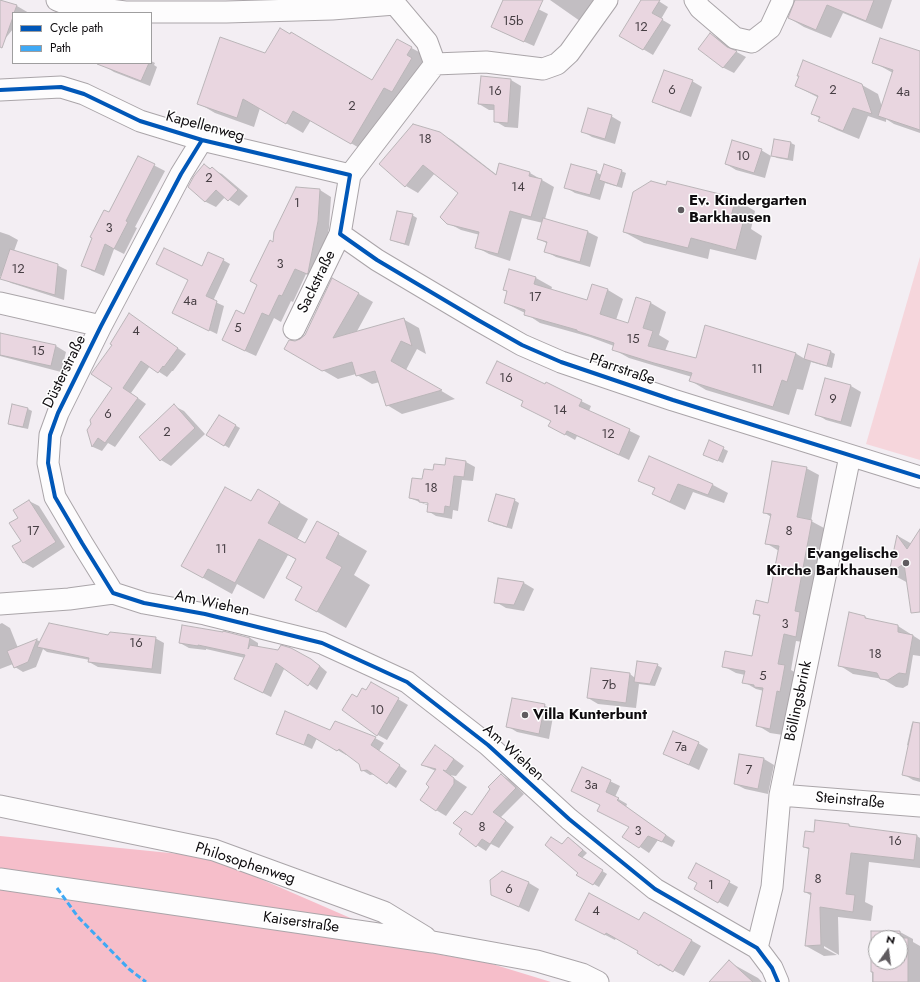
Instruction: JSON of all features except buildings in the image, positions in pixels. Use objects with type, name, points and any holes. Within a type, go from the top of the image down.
[{"type":"street","points":[[57,0],[67,4],[125,12],[226,12],[324,9],[395,2],[427,42],[435,64]]},
{"type":"street","points":[[435,64],[486,62],[543,69],[557,64],[569,53],[607,0]]},
{"type":"street","points":[[695,0],[700,8],[735,38],[752,42],[770,28],[783,0]]},
{"type":"street","points":[[340,234],[350,175],[435,64]]},
{"type":"street","name":"Kapellenweg","points":[[0,90],[61,87],[84,94],[140,121],[202,140],[350,175]]},
{"type":"street","name":"Düsterstraße","points":[[114,593],[82,544],[55,497],[48,463],[50,435],[58,413],[101,326],[181,174],[202,140]]},
{"type":"street","name":"Sackstraße","points":[[294,329],[340,234]]},
{"type":"street","name":"Pfarrstraße","points":[[340,234],[377,260],[478,320],[522,345],[561,362],[673,400],[920,477]]},
{"type":"street","points":[[0,303],[101,326]]},
{"type":"street","name":"Böllingsbrink","points":[[757,948],[772,887],[780,795],[850,456]]},
{"type":"street","points":[[0,604],[69,599],[114,593]]},
{"type":"street","name":"Am Wiehen","points":[[114,593],[144,603],[205,614],[322,643],[407,682],[488,745],[568,819],[655,889],[757,948],[772,968],[778,982]]},
{"type":"street","name":"Steinstraße","points":[[780,795],[920,806]]},
{"type":"street","name":"Philosophenweg","points":[[0,806],[214,850],[384,912],[433,942]]},
{"type":"street","name":"Kaiserstraße","points":[[0,879],[433,942],[537,960],[582,974],[598,982]]},
{"type":"shaded area","points":[[920,257],[920,460],[866,444]]},
{"type":"shaded area","points":[[0,836],[210,857],[431,953],[489,963],[551,982],[0,982]]},
{"type":"marked path","points":[[57,888],[78,917],[129,969],[146,982]]},
{"type":"cycle path","points":[[0,90],[61,87],[84,94],[140,121],[202,140],[350,175],[340,234],[377,260],[522,345],[561,362],[673,400],[920,477]]},
{"type":"cycle path","points":[[202,140],[181,174],[101,326],[58,413],[50,435],[48,463],[55,497],[113,593],[144,603],[205,614],[322,643],[407,682],[488,745],[569,819],[655,889],[757,948],[772,968],[778,982]]},
{"type":"place","name":"Ev. Kindergarten Barkhausen","points":[[681,210]]},
{"type":"place","name":"Evangelische Kirche Barkhausen","points":[[906,563]]},
{"type":"place","name":"Villa Kunterbunt","points":[[525,715]]}]
